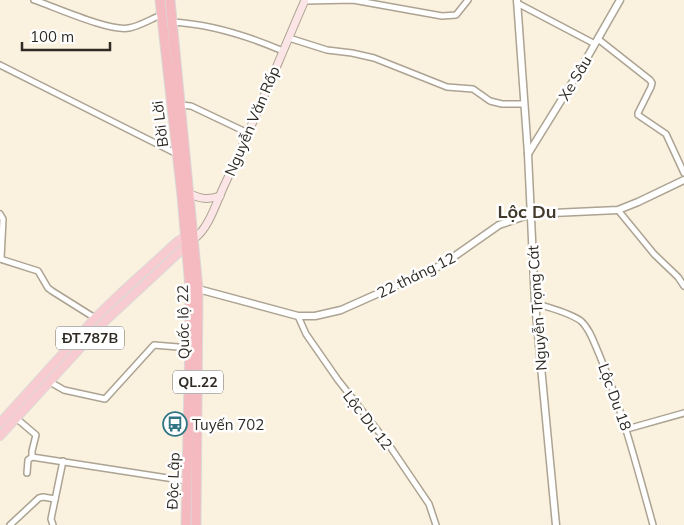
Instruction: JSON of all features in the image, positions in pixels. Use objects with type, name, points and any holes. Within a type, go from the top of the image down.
[{"type":"highway","name":"Bời Lời","points":[[160,0],[189,241]]},
{"type":"highway","name":"Bời Lời","points":[[170,0],[190,194],[189,241]]},
{"type":"highway","name":"Quốc lộ 22","points":[[189,241],[195,263],[196,525]]},
{"type":"highway","name":"Độc Lập","points":[[186,525],[190,348],[194,288]]},
{"type":"main road","name":"Nguyễn Văn Rốp","points":[[189,241],[199,236],[220,196],[304,1]]},
{"type":"main road","points":[[190,194],[201,199],[220,196]]},
{"type":"main road","name":"ĐT.787B","points":[[0,424],[95,318],[178,241],[189,241]]},
{"type":"main road","name":"ĐT.787B","points":[[0,436],[116,310],[189,241]]},
{"type":"street","points":[[34,0],[120,29],[130,28],[162,15]]},
{"type":"street","points":[[304,1],[353,0],[442,16],[456,15],[468,0]]},
{"type":"street","name":"Xe Sâu","points":[[528,154],[620,0]]},
{"type":"street","points":[[517,1],[596,42],[650,80],[652,83],[651,87],[638,115],[666,134],[684,173]]},
{"type":"street","name":"Nguyễn Trọng Cát","points":[[517,1],[528,154],[535,303],[556,525]]},
{"type":"street","points":[[172,22],[193,23],[224,31],[283,51]]},
{"type":"street","points":[[289,38],[327,50],[374,58],[447,87],[473,89],[490,100],[502,104],[524,104]]},
{"type":"street","points":[[0,65],[178,154]]},
{"type":"street","points":[[180,105],[191,106],[248,133]]},
{"type":"street","name":"22 tháng 12","points":[[194,288],[298,316],[315,316],[341,310],[442,265],[500,226],[531,214],[618,210],[684,180]]},
{"type":"street","points":[[618,210],[654,254],[684,286]]},
{"type":"street","points":[[0,214],[3,219],[0,259],[38,271],[48,288],[95,318]]},
{"type":"street","name":"Lộc Du 18","points":[[535,303],[574,317],[582,322],[589,332],[604,367],[626,429],[653,525]]},
{"type":"street","name":"Lộc Du 12","points":[[298,316],[306,334],[338,380],[389,445],[429,504],[436,525]]},
{"type":"street","points":[[50,382],[64,390],[105,399],[154,345],[190,348]]},
{"type":"street","points":[[626,429],[684,413]]},
{"type":"street","points":[[16,418],[36,435],[32,457],[28,460],[27,473]]},
{"type":"street","points":[[32,457],[187,481]]},
{"type":"street","points":[[53,525],[51,519],[63,461]]},
{"type":"street","points":[[10,525],[39,498],[55,499]]},
{"type":"place","name":"Tuyến 702","points":[[175,424]]},
{"type":"district","name":"Lộc Du","points":[[527,211]]}]
